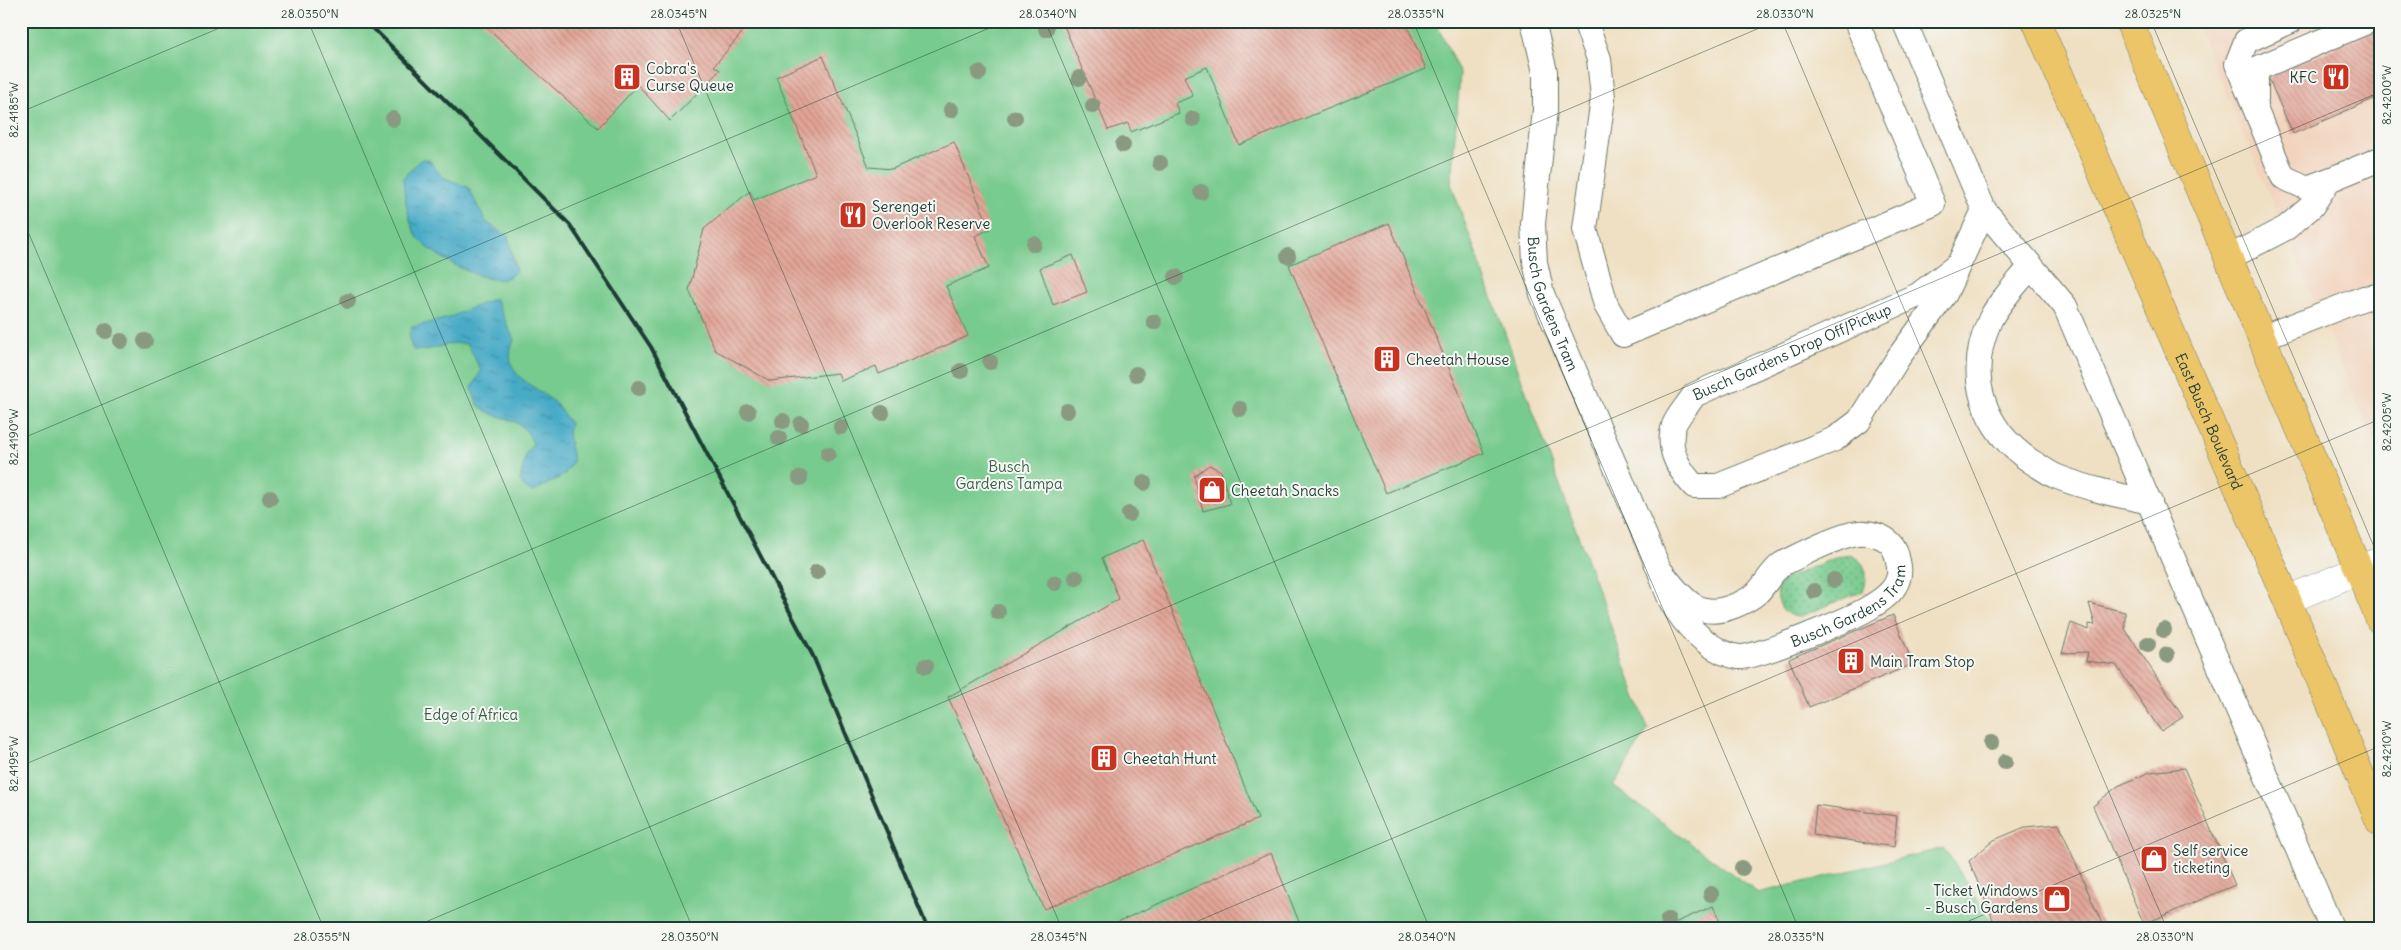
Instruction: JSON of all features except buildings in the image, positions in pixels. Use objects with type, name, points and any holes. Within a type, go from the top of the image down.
[{"type":"main road","name":"East Busch Boulevard","points":[[2036,21],[2287,600],[2380,822]]},
{"type":"main road","points":[[2129,21],[2261,338],[2369,566],[2380,620]]},
{"type":"street","points":[[2287,600],[2369,566]]},
{"type":"lane","name":"Busch Gardens Tram","points":[[1533,21],[1540,42],[1545,72],[1545,110],[1533,224],[1535,262],[1542,294],[1658,569],[1676,610],[1697,635],[1720,650],[1739,657],[1764,653],[1871,607],[1888,594],[1899,579],[1899,563],[1894,548],[1883,538],[1867,533],[1851,534],[1782,564],[1773,570],[1756,594],[1746,601],[1720,612],[1698,609],[1681,596],[1658,569]]},
{"type":"lane","points":[[1585,21],[1599,59],[1603,98],[1586,228],[1606,305],[1623,335],[1934,204],[1856,21]]},
{"type":"lane","points":[[1904,21],[1984,210],[2065,306],[2332,929]]},
{"type":"lane","points":[[2291,21],[2246,40],[2236,64],[2283,176],[2307,188],[2380,159]]},
{"type":"lane","points":[[2259,118],[2255,94],[2256,69],[2369,21]]},
{"type":"lane","points":[[2228,258],[2286,228],[2312,206],[2329,180]]},
{"type":"lane","name":"Busch Gardens Drop Off/Pickup","points":[[1959,264],[1918,295],[1694,395],[1674,426],[1672,448],[1682,473],[1694,486],[1718,486],[1835,439],[1859,421],[1898,358],[1945,294],[1959,264],[1984,210]]},
{"type":"lane","points":[[2031,266],[1991,319],[1980,346],[1977,374],[1983,404],[1999,434],[2011,446],[2053,475],[2102,492],[2150,502]]},
{"type":"lane","points":[[2261,338],[2364,298],[2380,296]]},
{"type":"shaded area","points":[[2195,21],[2380,21],[2380,455]]},
{"type":"green space","name":"Busch Gardens Tampa","points":[[21,21],[1435,21],[1460,74],[1451,184],[1648,729],[1613,786],[1758,893],[1944,848],[1997,929],[21,929]]},
{"type":"green space","points":[[1850,555],[1860,561],[1865,570],[1866,580],[1863,591],[1799,617],[1792,616],[1782,608],[1779,603],[1778,590],[1784,579],[1837,557]]},
{"type":"water","points":[[421,159],[429,160],[442,177],[468,187],[486,222],[508,236],[516,271],[511,276],[498,280],[473,274],[446,260],[424,245],[418,238],[409,217],[403,178]]},
{"type":"water","points":[[495,298],[514,340],[511,361],[514,369],[526,382],[553,401],[570,424],[568,432],[573,462],[564,475],[533,492],[524,487],[520,480],[526,454],[533,444],[524,428],[512,420],[490,413],[479,405],[472,388],[481,371],[468,344],[454,343],[427,350],[413,350],[410,341],[412,327],[448,318]]},
{"type":"railway","points":[[366,21],[570,225],[651,347],[813,656],[928,929]]},
{"type":"place","name":"Cobra's Curse Queue","points":[[627,77]]},
{"type":"place","name":"KFC","points":[[2336,77]]},
{"type":"place","name":"Serengeti Overlook Reserve","points":[[853,215]]},
{"type":"place","name":"Cheetah House","points":[[1387,359]]},
{"type":"place","name":"Cheetah Snacks","points":[[1212,490]]},
{"type":"place","name":"Main Tram Stop","points":[[1851,661]]},
{"type":"place","name":"Cheetah Hunt","points":[[1104,758]]},
{"type":"place","name":"Self service ticketing","points":[[2154,859]]},
{"type":"place","name":"Ticket Windows - Busch Gardens","points":[[2057,899]]},
{"type":"park label","name":"Edge of Africa","points":[[471,714]]}]
